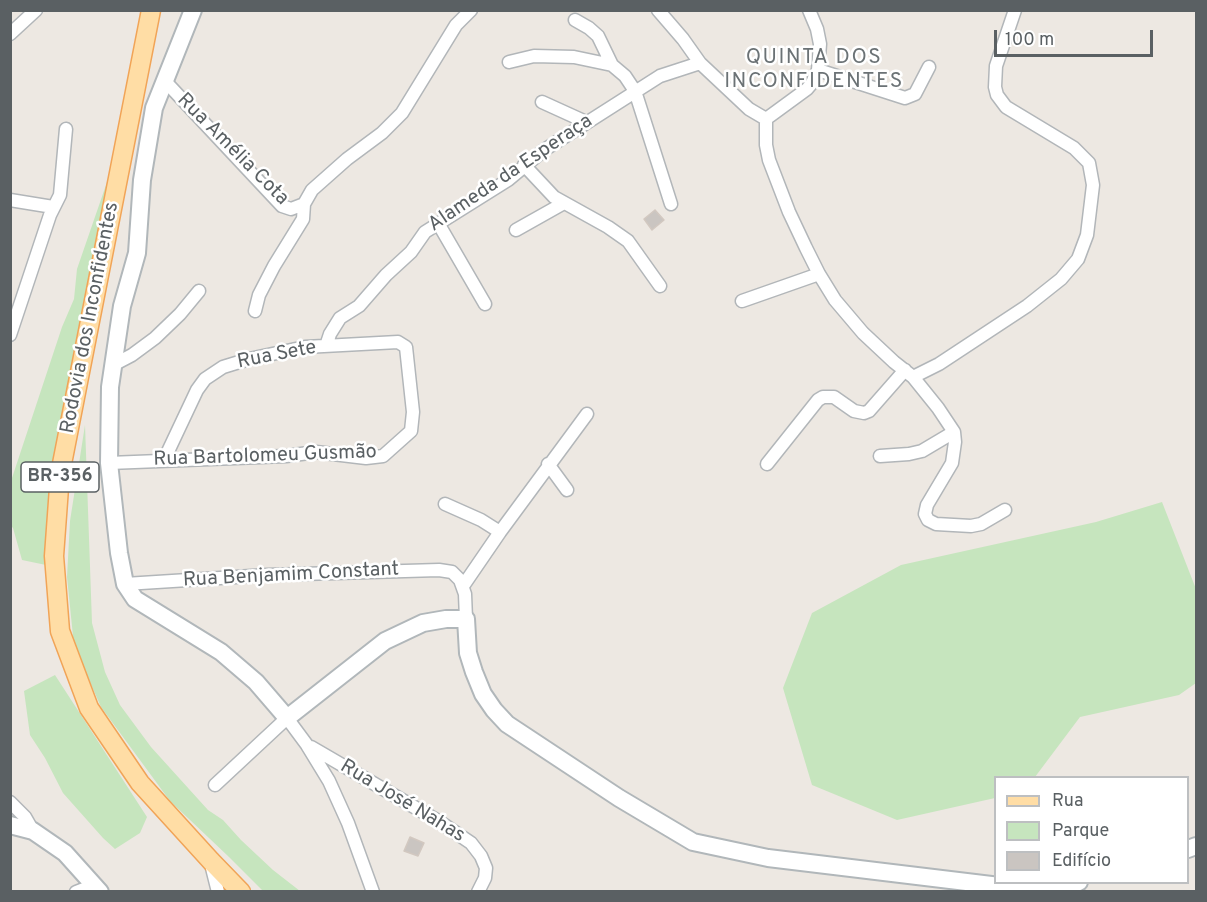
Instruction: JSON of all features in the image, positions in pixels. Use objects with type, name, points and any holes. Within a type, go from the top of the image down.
[{"type":"main road","name":"Rodovia dos Inconfidentes","points":[[151,10],[60,474],[54,556],[60,631],[89,708],[140,783],[241,891]]},
{"type":"street","points":[[10,34],[36,10]]},
{"type":"street","points":[[193,10],[154,108],[142,180],[137,253],[122,306],[110,387],[109,463],[121,568],[125,584],[135,599],[207,643],[236,665],[256,682],[287,718],[308,745],[339,802],[373,891]]},
{"type":"street","points":[[255,311],[259,295],[274,266],[303,219],[304,204],[312,190],[346,159],[382,134],[402,113],[456,25],[471,10]]},
{"type":"street","points":[[658,10],[700,63],[749,109],[766,119]]},
{"type":"street","points":[[766,119],[813,83],[818,70],[820,44],[809,10]]},
{"type":"street","points":[[767,464],[823,396],[834,397],[854,411],[864,413],[869,411],[909,374],[939,364],[1027,306],[1061,279],[1078,259],[1087,235],[1093,185],[1089,163],[1074,148],[1006,107],[997,95],[994,78],[996,66],[1015,10]]},
{"type":"street","points":[[575,20],[598,36],[612,65],[625,76],[635,91],[671,204]]},
{"type":"street","points":[[509,62],[528,56],[550,55],[574,57],[612,65]]},
{"type":"street","name":"Alameda da Esperaça","points":[[327,346],[330,334],[340,318],[359,306],[386,275],[411,252],[425,232],[508,180],[544,150],[635,91],[660,76],[700,63]]},
{"type":"street","points":[[818,70],[904,98],[915,94],[929,67]]},
{"type":"street","name":"Rua Amélia Cota","points":[[164,80],[282,206],[291,209],[304,204]]},
{"type":"street","points":[[542,102],[586,122]]},
{"type":"street","points":[[766,119],[766,145],[770,160],[789,212],[819,274],[835,300],[863,333],[909,374],[938,408],[954,432],[954,457],[927,506],[925,514],[928,520],[936,524],[971,526],[981,524],[1005,510]]},
{"type":"street","points":[[10,335],[52,207],[60,195],[66,129]]},
{"type":"street","points":[[524,165],[540,184],[564,203],[614,230],[628,241],[660,286]]},
{"type":"street","points":[[10,201],[52,207]]},
{"type":"street","points":[[516,230],[564,203]]},
{"type":"street","points":[[438,223],[485,304]]},
{"type":"street","points":[[742,301],[819,274]]},
{"type":"street","points":[[113,365],[132,355],[155,338],[180,314],[199,291]]},
{"type":"street","name":"Rua Sete","points":[[164,460],[196,390],[205,379],[223,367],[305,347],[398,342],[406,347],[413,412],[411,431]]},
{"type":"street","points":[[587,414],[500,532],[460,580],[468,653],[474,672],[483,694],[507,724],[619,798],[693,842],[712,848],[768,858],[1008,887],[1053,889],[1072,884]]},
{"type":"street","name":"Rua Bartolomeu Gusmão","points":[[109,463],[286,456],[316,452],[366,458],[383,456],[411,431]]},
{"type":"street","points":[[880,456],[922,451],[954,432]]},
{"type":"street","points":[[548,464],[567,490]]},
{"type":"street","points":[[445,504],[481,520],[500,532]]},
{"type":"street","name":"Rua Benjamim Constant","points":[[125,584],[267,575],[404,570],[439,570],[460,580]]},
{"type":"street","points":[[215,785],[287,718],[385,641],[423,623],[466,619]]},
{"type":"street","name":"Rua José Nahas","points":[[308,745],[453,830],[476,850],[486,868],[485,878],[478,891]]},
{"type":"street","points":[[10,802],[25,817],[33,831]]},
{"type":"street","points":[[10,825],[33,831],[65,853],[97,888]]},
{"type":"street","points":[[211,861],[218,891]]},
{"type":"street","points":[[76,891],[97,888]]},
{"type":"green space","points":[[116,156],[46,565],[22,560],[11,526],[11,481],[62,327],[74,299],[77,269]]},
{"type":"green space","points":[[85,425],[92,623],[105,672],[120,705],[151,747],[208,810],[223,820],[273,870],[300,891],[263,891],[170,801],[101,707],[74,646],[67,577],[70,521]]},
{"type":"green space","points":[[1162,502],[1196,589],[1196,683],[1179,695],[1080,717],[1036,776],[994,776],[994,798],[897,820],[812,785],[783,688],[812,613],[901,565],[1096,522]]},
{"type":"green space","points":[[55,675],[147,817],[140,833],[115,849],[63,793],[30,735],[24,691]]},
{"type":"building","points":[[655,210],[664,220],[652,230],[644,219]]},
{"type":"building","points":[[410,837],[424,843],[418,856],[404,851]]},
{"type":"district","name":"QUINTA DOS INCONFIDENTES","points":[[814,71]]}]
